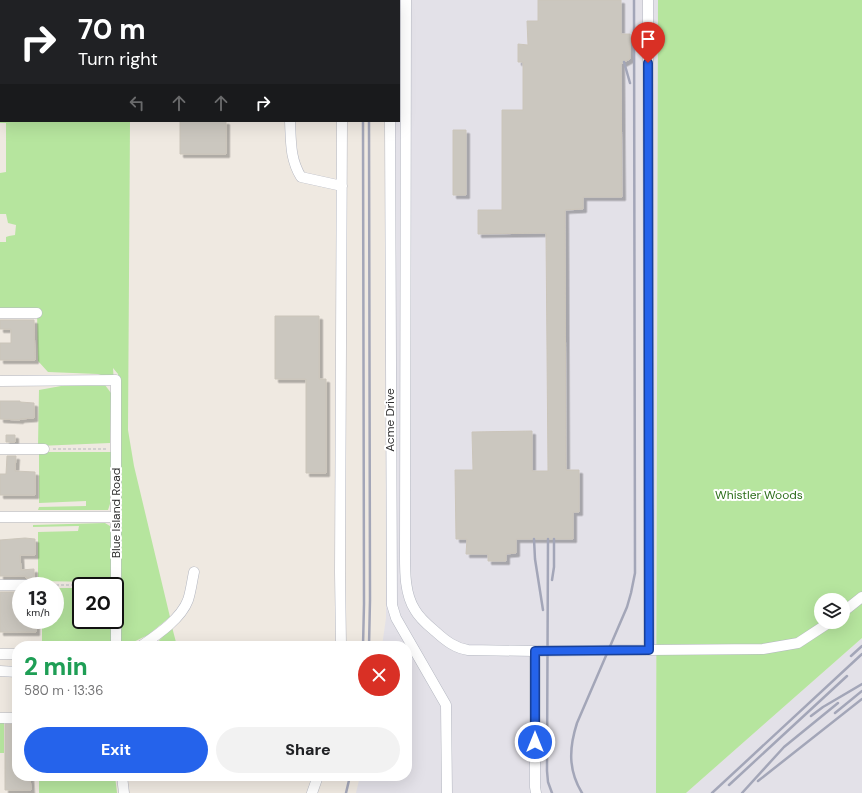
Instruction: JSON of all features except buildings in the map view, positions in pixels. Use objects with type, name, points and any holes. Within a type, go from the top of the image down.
[{"type":"street","points":[[406,0],[405,569],[410,601],[415,611],[423,621],[443,639],[461,649],[468,650],[535,651],[763,649],[798,643],[819,629]]},
{"type":"street","points":[[648,0],[649,650]]},
{"type":"street","points":[[290,122],[291,147],[295,166],[301,177],[342,186]]},
{"type":"street","points":[[341,641],[342,122]]},
{"type":"street","name":"Acme Drive","points":[[390,122],[392,605],[396,618],[409,641]]},
{"type":"street","points":[[0,313],[37,313]]},
{"type":"street","name":"Blue Island Road","points":[[0,381],[116,380],[116,577]]},
{"type":"street","points":[[0,449],[44,449]]},
{"type":"street","points":[[0,517],[116,517]]},
{"type":"street","points":[[148,641],[162,631],[184,610],[194,572]]},
{"type":"street","points":[[0,585],[12,585]]},
{"type":"street","points":[[850,606],[862,597]]},
{"type":"street","name":"Blue Island Road","points":[[116,629],[116,641]]},
{"type":"street","name":"Acme Drive","points":[[412,646],[446,705],[447,793]]},
{"type":"street","points":[[535,651],[536,793]]},
{"type":"street","points":[[0,654],[12,654]]},
{"type":"street","points":[[0,671],[12,672]]},
{"type":"street","points":[[0,718],[12,718]]},
{"type":"street","points":[[123,781],[124,793]]},
{"type":"street","points":[[312,793],[316,781]]},
{"type":"path","points":[[44,449],[116,448]]},
{"type":"shaded area","points":[[400,0],[658,0],[656,793],[356,793],[359,781],[412,781],[412,641],[383,641],[386,618],[385,122],[400,122]]},
{"type":"shaded area","points":[[862,638],[862,793],[686,793]]},
{"type":"green space","name":"Whistler Woods","points":[[658,0],[862,0],[862,638],[686,793],[656,793]]},
{"type":"green space","points":[[0,122],[130,122],[128,430],[134,466],[170,617],[148,635],[135,641],[121,641],[121,629],[124,629],[124,577],[120,577],[118,374],[113,368],[114,383],[110,378],[98,374],[48,372],[38,361],[37,310],[0,310],[0,242],[6,242],[6,237],[15,235],[16,225],[8,223],[6,214],[0,214],[0,173],[6,172],[6,123]]},
{"type":"green space","points":[[65,382],[105,385],[111,393],[110,443],[38,446],[39,390],[61,386]]},
{"type":"green space","points":[[39,452],[111,452],[110,504],[108,510],[38,510],[39,507],[86,506],[86,501],[39,503]]},
{"type":"green space","points":[[105,523],[110,526],[112,538],[111,577],[72,577],[72,582],[64,581],[64,577],[38,577],[38,532],[78,531],[79,526],[33,527],[33,525]]},
{"type":"green space","points":[[64,588],[72,588],[72,629],[113,629],[112,641],[42,641],[42,629],[64,629]]},
{"type":"green space","points":[[172,627],[176,641],[159,641]]},
{"type":"green space","points":[[0,723],[4,723],[4,753],[0,753]]},
{"type":"green space","points":[[39,781],[116,781],[117,793],[39,793]]},
{"type":"railway","points":[[582,793],[577,784],[572,767],[571,750],[574,732],[627,607],[635,573],[634,0]]},
{"type":"railway","points":[[624,62],[630,83]]},
{"type":"railway","points":[[363,122],[363,641]]},
{"type":"railway","points":[[369,122],[369,641]]},
{"type":"railway","points":[[534,539],[535,559],[543,610]]},
{"type":"railway","points":[[548,539],[547,771],[548,782],[552,793]]},
{"type":"railway","points":[[552,580],[554,567],[554,539]]},
{"type":"railway","points":[[851,656],[862,646]]},
{"type":"railway","points":[[712,793],[862,654]]},
{"type":"railway","points":[[729,785],[847,676]]},
{"type":"railway","points":[[811,716],[823,707],[862,684]]},
{"type":"railway","points":[[835,713],[862,691]]},
{"type":"railway","points":[[758,781],[862,699]]},
{"type":"railway","points":[[742,793],[784,747],[838,703]]},
{"type":"railway","points":[[346,793],[349,781]]},
{"type":"route","points":[[535,742],[535,651],[649,650],[648,63]]}]
